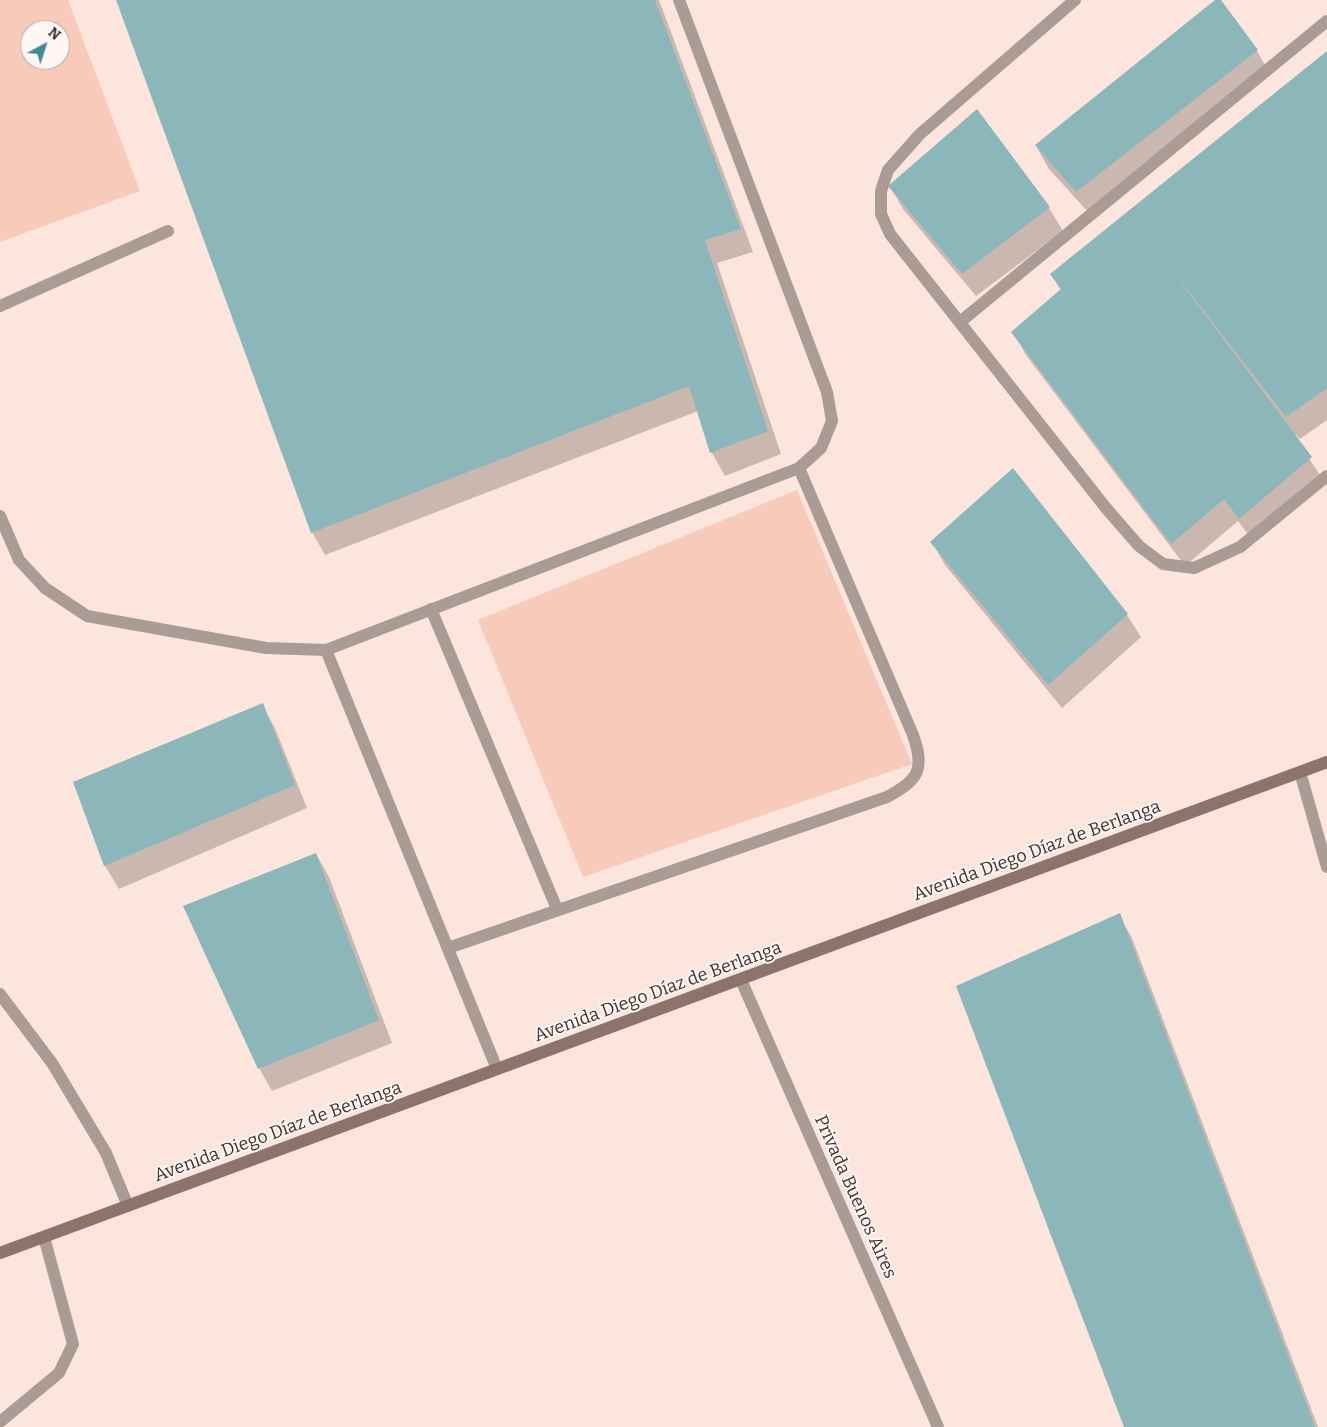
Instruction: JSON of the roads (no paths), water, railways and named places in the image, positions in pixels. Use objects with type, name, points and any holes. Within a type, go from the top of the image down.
[{"type":"street","name":"Avenida Diego Díaz de Berlanga","points":[[0,1253],[1327,762]]},
{"type":"lane","points":[[0,516],[19,560],[45,588],[87,616],[266,648],[326,650],[799,468],[821,448],[832,421],[827,392],[679,0]]},
{"type":"lane","points":[[1075,0],[920,134],[888,170],[881,191],[881,214],[890,234],[1106,508],[1139,546],[1162,564],[1194,568],[1240,547],[1327,476]]},
{"type":"lane","points":[[960,322],[1327,22]]},
{"type":"lane","points":[[0,306],[168,231]]},
{"type":"lane","points":[[448,948],[887,797],[905,787],[917,771],[920,756],[913,735],[799,468]]},
{"type":"lane","points":[[431,609],[557,909]]},
{"type":"lane","points":[[326,650],[497,1069]]},
{"type":"lane","points":[[1300,772],[1327,867]]},
{"type":"lane","name":"Privada Buenos Aires","points":[[741,980],[938,1427]]},
{"type":"lane","points":[[0,994],[52,1063],[106,1153],[128,1206]]},
{"type":"lane","points":[[0,1422],[59,1373],[73,1344],[44,1237]]}]
